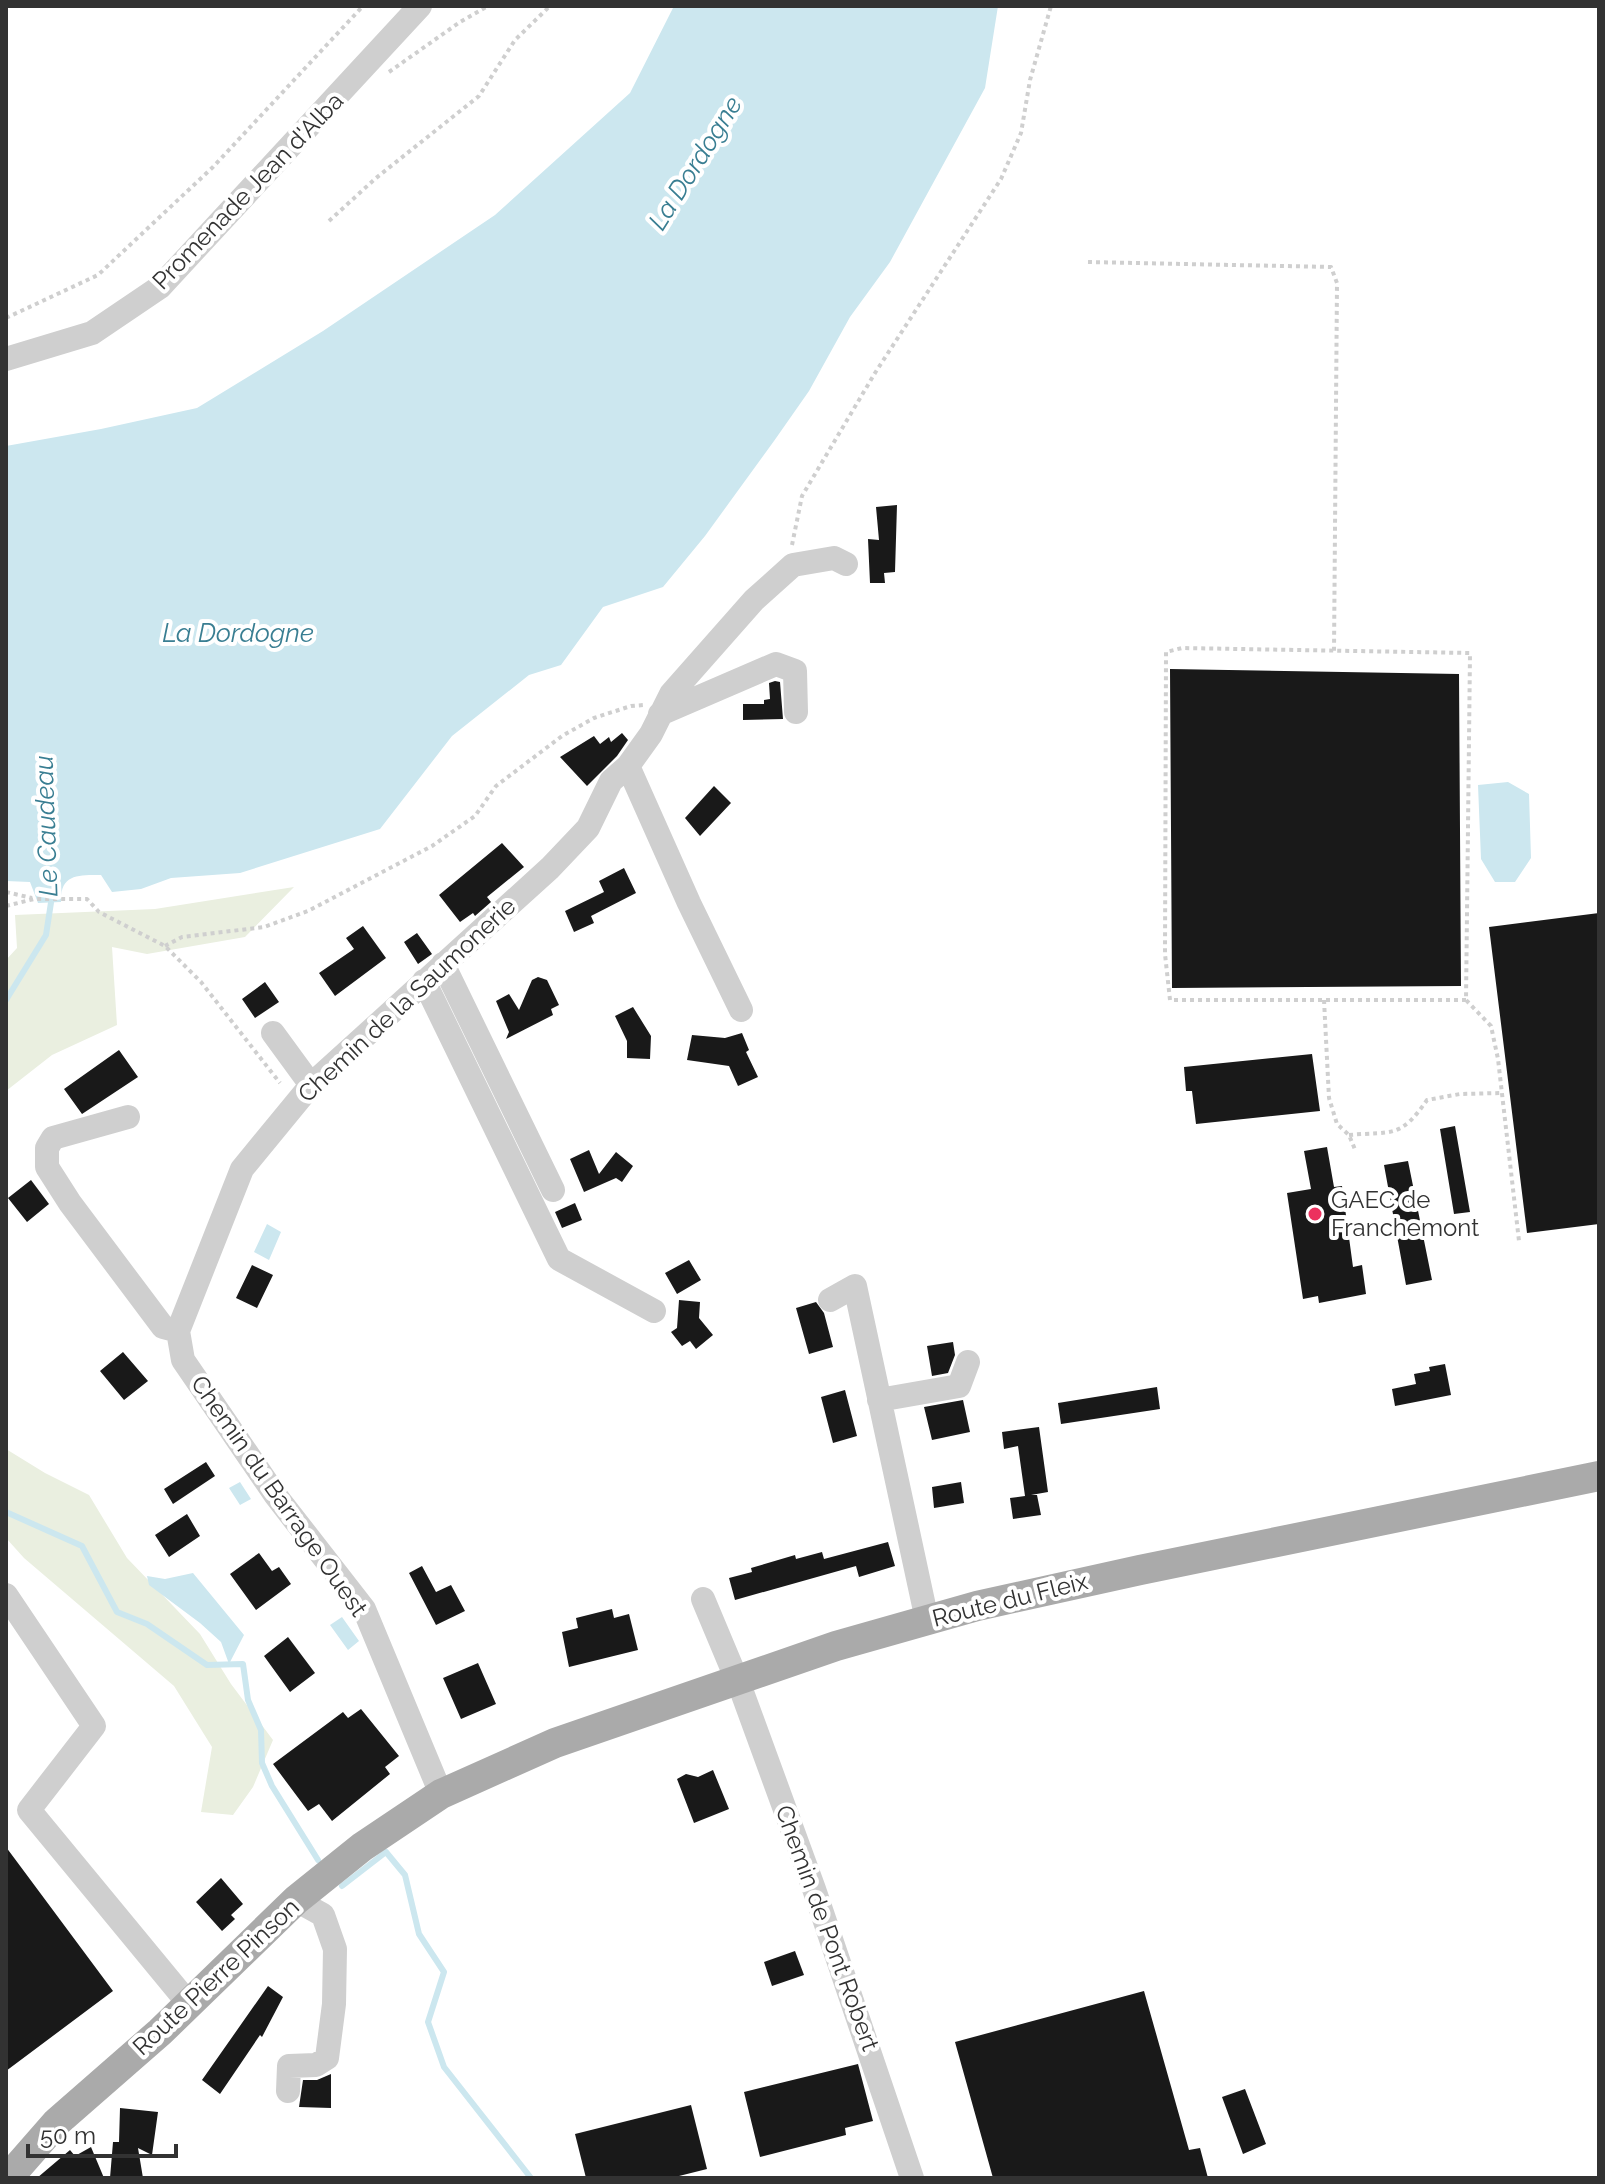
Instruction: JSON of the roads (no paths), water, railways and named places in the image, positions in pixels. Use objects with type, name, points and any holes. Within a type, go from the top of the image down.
[{"type":"main road","name":"Route du Fleix","points":[[441,1794],[555,1743],[836,1646],[977,1606],[1599,1476]]},
{"type":"main road","name":"Route Pierre Pinson","points":[[8,2178],[57,2122],[189,2004],[296,1900],[362,1847],[441,1794]]},
{"type":"street","name":"Promenade Jean d'Alba","points":[[6,359],[92,333],[160,287],[420,6]]},
{"type":"street","name":"Chemin de la Saumonerie","points":[[178,1331],[242,1169],[304,1093],[550,868],[588,828],[611,781],[628,766],[651,734],[666,704],[754,600],[793,565],[834,558],[846,564]]},
{"type":"street","points":[[666,704],[776,664],[795,671],[796,712]]},
{"type":"street","points":[[628,766],[741,1010]]},
{"type":"street","points":[[443,964],[553,1190]]},
{"type":"street","points":[[424,981],[559,1259],[654,1311]]},
{"type":"street","points":[[273,1033],[304,1093]]},
{"type":"street","points":[[128,1117],[53,1138],[47,1148],[47,1167],[70,1203],[163,1327],[178,1331]]},
{"type":"street","points":[[830,1300],[855,1286],[870,1392],[927,1620]]},
{"type":"street","name":"Chemin du Barrage Ouest","points":[[178,1331],[183,1360],[276,1496],[364,1609],[441,1794]]},
{"type":"street","points":[[870,1392],[959,1386],[968,1362]]},
{"type":"street","points":[[6,1595],[94,1726],[29,1810],[189,2004]]},
{"type":"street","name":"Chemin de Pont Robert","points":[[703,1599],[819,1904],[912,2178]]},
{"type":"street","points":[[288,2091],[289,2066],[316,2065],[327,2058],[334,2004],[335,1949],[323,1915],[296,1900]]},
{"type":"water","name":"La Dordogne","points":[[674,6],[998,6],[985,88],[890,262],[850,317],[809,391],[705,536],[663,587],[603,607],[561,665],[529,675],[452,736],[380,829],[240,873],[171,878],[141,889],[112,892],[101,875],[78,876],[67,881],[61,893],[61,902],[38,903],[30,882],[6,881],[6,446],[197,408],[323,331],[495,215],[630,93]]},
{"type":"water","points":[[1508,782],[1529,794],[1531,858],[1515,882],[1495,882],[1481,859],[1478,785]]},
{"type":"water","points":[[267,1224],[281,1232],[269,1260],[254,1252]]},
{"type":"water","points":[[240,1482],[251,1499],[240,1505],[229,1488]]},
{"type":"water","points":[[193,1573],[244,1635],[229,1664],[221,1642],[149,1585],[147,1576],[165,1579]]},
{"type":"water","points":[[342,1617],[359,1641],[348,1650],[330,1625]]},
{"type":"waterway","name":"Le Caudeau","points":[[6,1000],[46,935],[52,896]]},
{"type":"waterway","points":[[6,1512],[82,1546],[117,1612],[147,1624],[207,1665],[243,1664],[248,1700],[261,1730],[262,1763],[272,1786],[318,1860]]},
{"type":"waterway","points":[[342,1886],[386,1852],[405,1875],[419,1934],[444,1972],[428,2022],[444,2067],[531,2178]]},
{"type":"place","name":"GAEC de Franchemont","points":[[1315,1214]]}]
